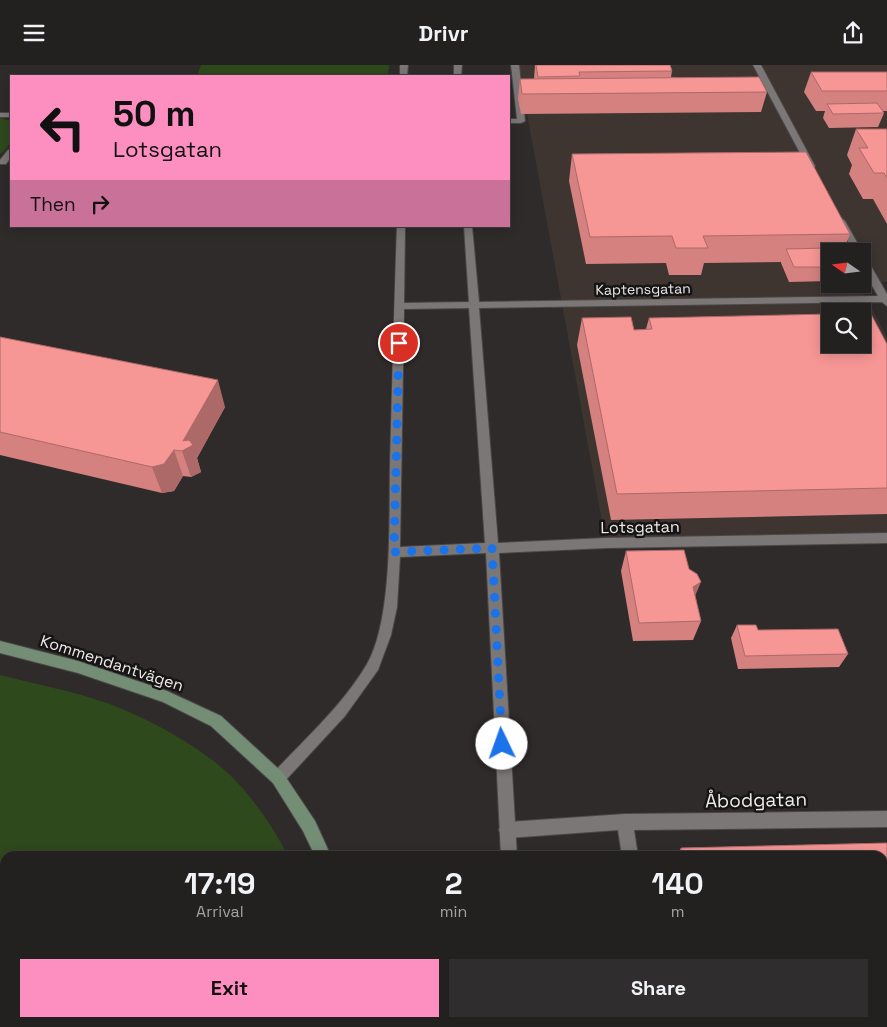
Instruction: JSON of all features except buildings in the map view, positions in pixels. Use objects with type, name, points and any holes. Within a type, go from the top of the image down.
[{"type":"street","points":[[510,121],[521,121],[515,65]]},
{"type":"street","points":[[757,65],[816,174]]},
{"type":"street","points":[[834,209],[853,243]]},
{"type":"street","points":[[278,778],[340,711],[373,667],[384,635],[390,607],[394,552],[401,227]]},
{"type":"street","points":[[468,227],[492,548],[509,851]]},
{"type":"street","points":[[871,274],[886,300]]},
{"type":"street","name":"Kaptensgatan","points":[[400,305],[886,300]]},
{"type":"street","name":"Lotsgatan","points":[[394,552],[615,543],[887,538]]},
{"type":"street","name":"Kommendantvägen","points":[[0,647],[78,667],[167,697],[216,721],[278,778],[309,826],[320,851]]},
{"type":"street","name":"Åbodgatan","points":[[507,830],[625,822],[887,819]]},
{"type":"street","points":[[625,822],[629,851]]},
{"type":"shaded area","points":[[518,65],[887,65],[887,282],[871,283],[871,243],[821,243],[821,293],[864,293],[869,303],[821,303],[821,353],[871,353],[871,307],[887,337],[887,538],[606,543]]},
{"type":"green space","points":[[201,65],[389,65],[388,75],[197,75]]},
{"type":"green space","points":[[0,118],[10,121],[10,140],[7,147],[0,154]]},
{"type":"green space","points":[[0,675],[107,703],[156,725],[189,744],[231,776],[248,794],[263,814],[285,851],[0,851]]},
{"type":"route","points":[[399,343],[394,552],[492,548],[502,744]]}]
